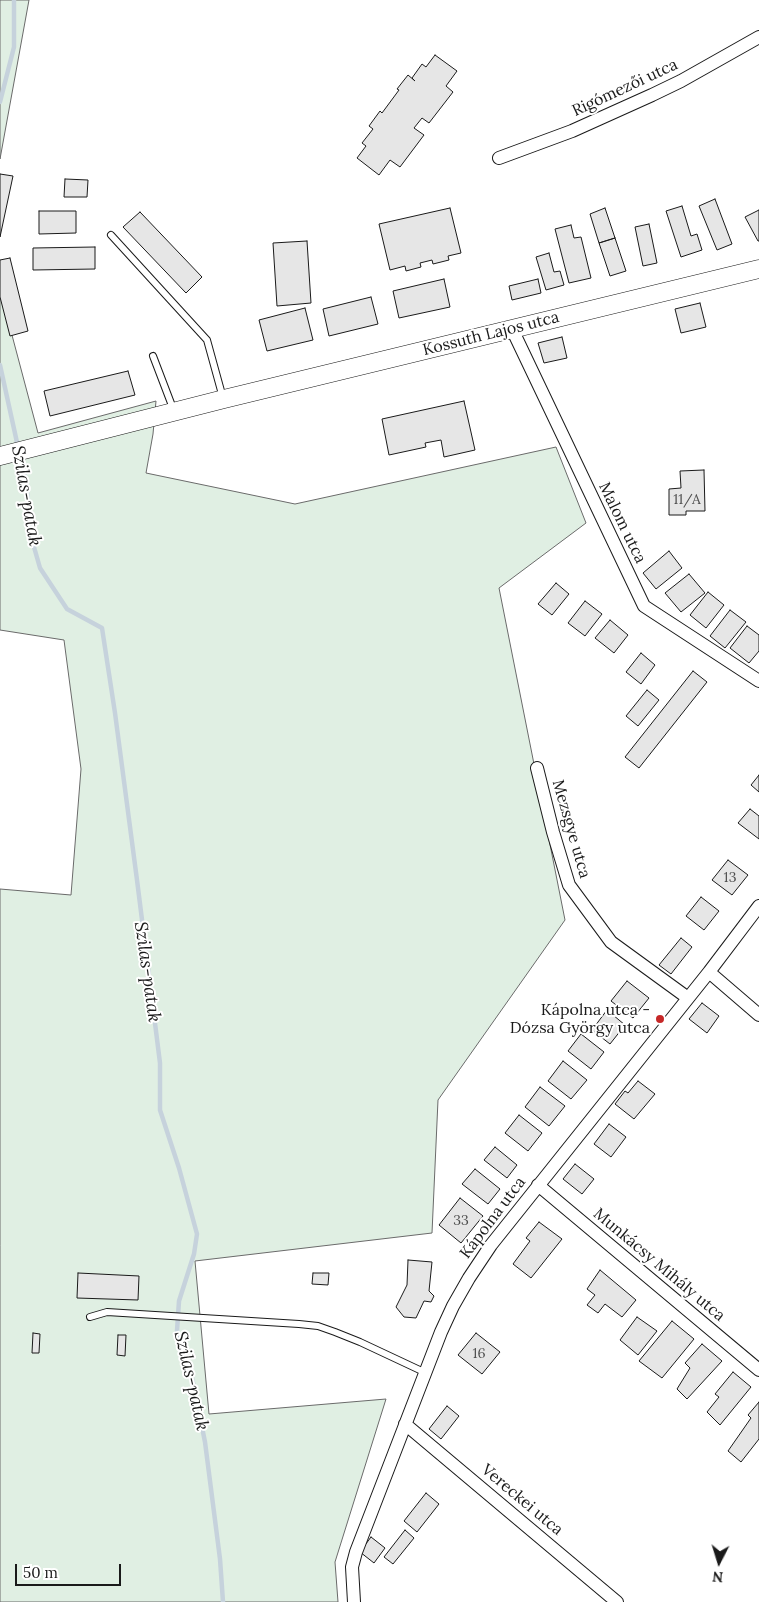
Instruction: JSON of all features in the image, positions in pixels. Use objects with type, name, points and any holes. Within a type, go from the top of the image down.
[{"type":"main road","name":"Kossuth Lajos utca","points":[[4,455],[224,399],[759,269]]},
{"type":"street","name":"Rigómezői utca","points":[[500,158],[572,130],[652,95],[681,81],[759,37]]},
{"type":"street","name":"Malom utca","points":[[512,329],[644,606],[759,682]]},
{"type":"street","name":"Mezsgye utca","points":[[537,768],[552,832],[568,885],[611,942],[688,998]]},
{"type":"street","name":"Kápolna utca","points":[[354,1602],[352,1567],[356,1552],[424,1372],[453,1306],[469,1278],[491,1245],[709,972],[759,906]]},
{"type":"street","points":[[709,972],[759,1015]]},
{"type":"street","name":"Munkácsy Mihály utca","points":[[538,1185],[759,1370]]},
{"type":"street","name":"Vereckei utca","points":[[405,1424],[617,1602]]},
{"type":"lane","points":[[111,234],[207,340],[224,399]]},
{"type":"lane","points":[[153,356],[174,412]]},
{"type":"lane","points":[[90,1317],[107,1312],[318,1326],[424,1372]]},
{"type":"green space","points":[[0,0],[29,0],[0,159]]},
{"type":"green space","points":[[0,290],[38,433],[156,401],[153,434],[146,473],[295,504],[556,447],[586,523],[499,588],[565,920],[438,1100],[432,1233],[195,1261],[209,1414],[386,1399],[335,1562],[338,1602],[0,1602],[0,889],[71,895],[81,769],[64,640],[0,630]]},
{"type":"building","points":[[435,55],[457,71],[446,86],[453,92],[429,123],[422,118],[414,128],[424,135],[400,167],[390,160],[379,175],[357,158],[366,146],[362,143],[373,129],[369,126],[380,111],[382,113],[408,75],[415,81],[412,78],[422,64],[426,67]]},
{"type":"building","points":[[0,174],[13,176],[0,237]]},
{"type":"building","points":[[65,179],[88,180],[87,197],[64,197]]},
{"type":"building","points":[[715,199],[732,244],[717,250],[699,206]]},
{"type":"building","points":[[682,206],[691,236],[697,234],[702,250],[681,257],[666,211]]},
{"type":"building","points":[[450,208],[461,253],[448,256],[449,260],[433,264],[432,260],[420,263],[421,267],[406,271],[405,266],[390,270],[379,224]]},
{"type":"building","points":[[605,208],[615,238],[599,243],[590,214]]},
{"type":"building","points":[[759,210],[759,241],[758,241],[745,217]]},
{"type":"building","points":[[39,211],[76,211],[76,233],[39,234]]},
{"type":"building","points":[[140,212],[202,277],[186,293],[123,227]]},
{"type":"building","points":[[649,224],[657,263],[643,266],[635,227]]},
{"type":"building","points":[[571,225],[574,238],[581,237],[591,278],[569,283],[555,229]]},
{"type":"building","points":[[615,238],[626,271],[610,276],[599,243]]},
{"type":"building","points":[[307,241],[311,303],[277,306],[273,243]]},
{"type":"building","points":[[95,247],[95,269],[33,270],[33,248]]},
{"type":"building","points":[[549,253],[554,272],[560,271],[564,285],[546,290],[536,257]]},
{"type":"building","points":[[10,258],[28,331],[10,336],[0,297],[0,260]]},
{"type":"building","points":[[444,279],[450,307],[399,318],[393,291]]},
{"type":"building","points":[[538,279],[541,293],[512,300],[509,286]]},
{"type":"building","points":[[371,297],[378,324],[329,336],[323,309]]},
{"type":"building","points":[[700,303],[706,327],[681,333],[675,309]]},
{"type":"building","points":[[305,308],[313,340],[267,351],[259,320]]},
{"type":"building","points":[[562,337],[567,358],[544,363],[538,343]]},
{"type":"building","points":[[128,371],[135,395],[50,416],[44,391]]},
{"type":"building","points":[[464,401],[475,450],[444,457],[441,440],[425,443],[426,447],[389,455],[382,419]]},
{"type":"building","points":[[704,470],[705,511],[686,511],[686,515],[669,515],[669,489],[681,488],[680,471]]},
{"type":"building","points":[[669,551],[682,568],[656,589],[643,573]]},
{"type":"building","points":[[689,574],[705,593],[681,612],[665,593]]},
{"type":"building","points":[[556,583],[569,594],[552,615],[538,604]]},
{"type":"building","points":[[708,592],[724,605],[706,628],[690,615]]},
{"type":"building","points":[[585,601],[602,614],[585,636],[568,623]]},
{"type":"building","points":[[730,610],[746,622],[725,648],[710,636]]},
{"type":"building","points":[[610,620],[628,635],[614,653],[595,638]]},
{"type":"building","points":[[747,626],[759,635],[759,651],[749,663],[730,648]]},
{"type":"building","points":[[641,653],[655,665],[641,684],[626,672]]},
{"type":"building","points":[[693,671],[707,682],[639,768],[625,757]]},
{"type":"building","points":[[647,690],[659,700],[638,726],[626,716]]},
{"type":"building","points":[[759,775],[759,792],[751,785]]},
{"type":"building","points":[[750,809],[759,816],[759,839],[738,823]]},
{"type":"building","points":[[728,860],[748,875],[732,895],[712,880]]},
{"type":"building","points":[[701,897],[719,911],[704,930],[686,916]]},
{"type":"building","points":[[681,938],[692,947],[671,974],[659,965]]},
{"type":"building","points":[[627,981],[649,998],[633,1018],[611,1001]]},
{"type":"building","points":[[702,1003],[719,1016],[707,1033],[689,1019]]},
{"type":"building","points":[[607,1010],[625,1025],[610,1044],[592,1030]]},
{"type":"building","points":[[581,1034],[604,1052],[591,1069],[568,1051]]},
{"type":"building","points":[[563,1061],[587,1080],[571,1099],[548,1081]]},
{"type":"building","points":[[638,1081],[655,1094],[634,1119],[615,1104],[625,1091],[628,1093]]},
{"type":"building","points":[[540,1087],[565,1106],[549,1126],[525,1107]]},
{"type":"building","points":[[519,1115],[542,1133],[528,1151],[505,1133]]},
{"type":"building","points":[[609,1124],[626,1137],[611,1157],[594,1144]]},
{"type":"building","points":[[495,1147],[517,1165],[507,1178],[484,1160]]},
{"type":"building","points":[[575,1164],[594,1179],[582,1194],[563,1179]]},
{"type":"building","points":[[475,1169],[500,1189],[488,1204],[462,1184]]},
{"type":"building","points":[[460,1198],[483,1216],[461,1243],[439,1225]]},
{"type":"building","points":[[539,1222],[562,1239],[531,1278],[513,1264],[530,1241],[526,1238]]},
{"type":"building","points":[[408,1260],[432,1262],[429,1291],[434,1296],[431,1302],[424,1301],[416,1318],[404,1317],[396,1307],[407,1285]]},
{"type":"building","points":[[600,1270],[636,1300],[622,1317],[605,1304],[598,1313],[587,1305],[595,1295],[587,1289]]},
{"type":"building","points":[[78,1273],[139,1276],[138,1300],[77,1298]]},
{"type":"building","points":[[313,1273],[329,1273],[328,1285],[312,1284]]},
{"type":"building","points":[[637,1317],[657,1331],[638,1355],[620,1340]]},
{"type":"building","points":[[672,1321],[694,1339],[662,1378],[639,1361]]},
{"type":"building","points":[[33,1333],[40,1334],[39,1353],[32,1353]]},
{"type":"building","points":[[476,1333],[500,1352],[482,1374],[458,1355]]},
{"type":"building","points":[[118,1335],[126,1335],[125,1356],[117,1355]]},
{"type":"building","points":[[702,1344],[722,1361],[687,1399],[677,1389],[690,1368],[685,1363]]},
{"type":"building","points":[[733,1372],[751,1387],[720,1425],[707,1412],[719,1397],[715,1394]]},
{"type":"building","points":[[759,1402],[759,1439],[741,1462],[728,1451],[751,1418],[748,1415]]},
{"type":"building","points":[[447,1406],[459,1416],[441,1439],[429,1429]]},
{"type":"building","points":[[426,1493],[439,1504],[417,1532],[404,1521]]},
{"type":"building","points":[[405,1530],[414,1538],[393,1564],[384,1557]]},
{"type":"building","points":[[371,1537],[385,1548],[374,1563],[360,1552]]},
{"type":"waterway","name":"Szilas-patak","points":[[0,102],[14,47],[14,0]]},
{"type":"waterway","name":"Szilas-patak","points":[[0,365],[18,447]]},
{"type":"waterway","name":"Szilas-patak","points":[[20,454],[26,482],[32,540],[40,568],[67,609],[102,628],[115,713],[160,1063],[160,1110],[179,1168],[197,1234],[194,1254],[179,1301],[177,1331],[181,1353],[191,1373],[205,1442],[220,1559],[223,1602]]},
{"type":"place","name":"Kápolna utca - Dózsa György utca","points":[[660,1019]]}]
